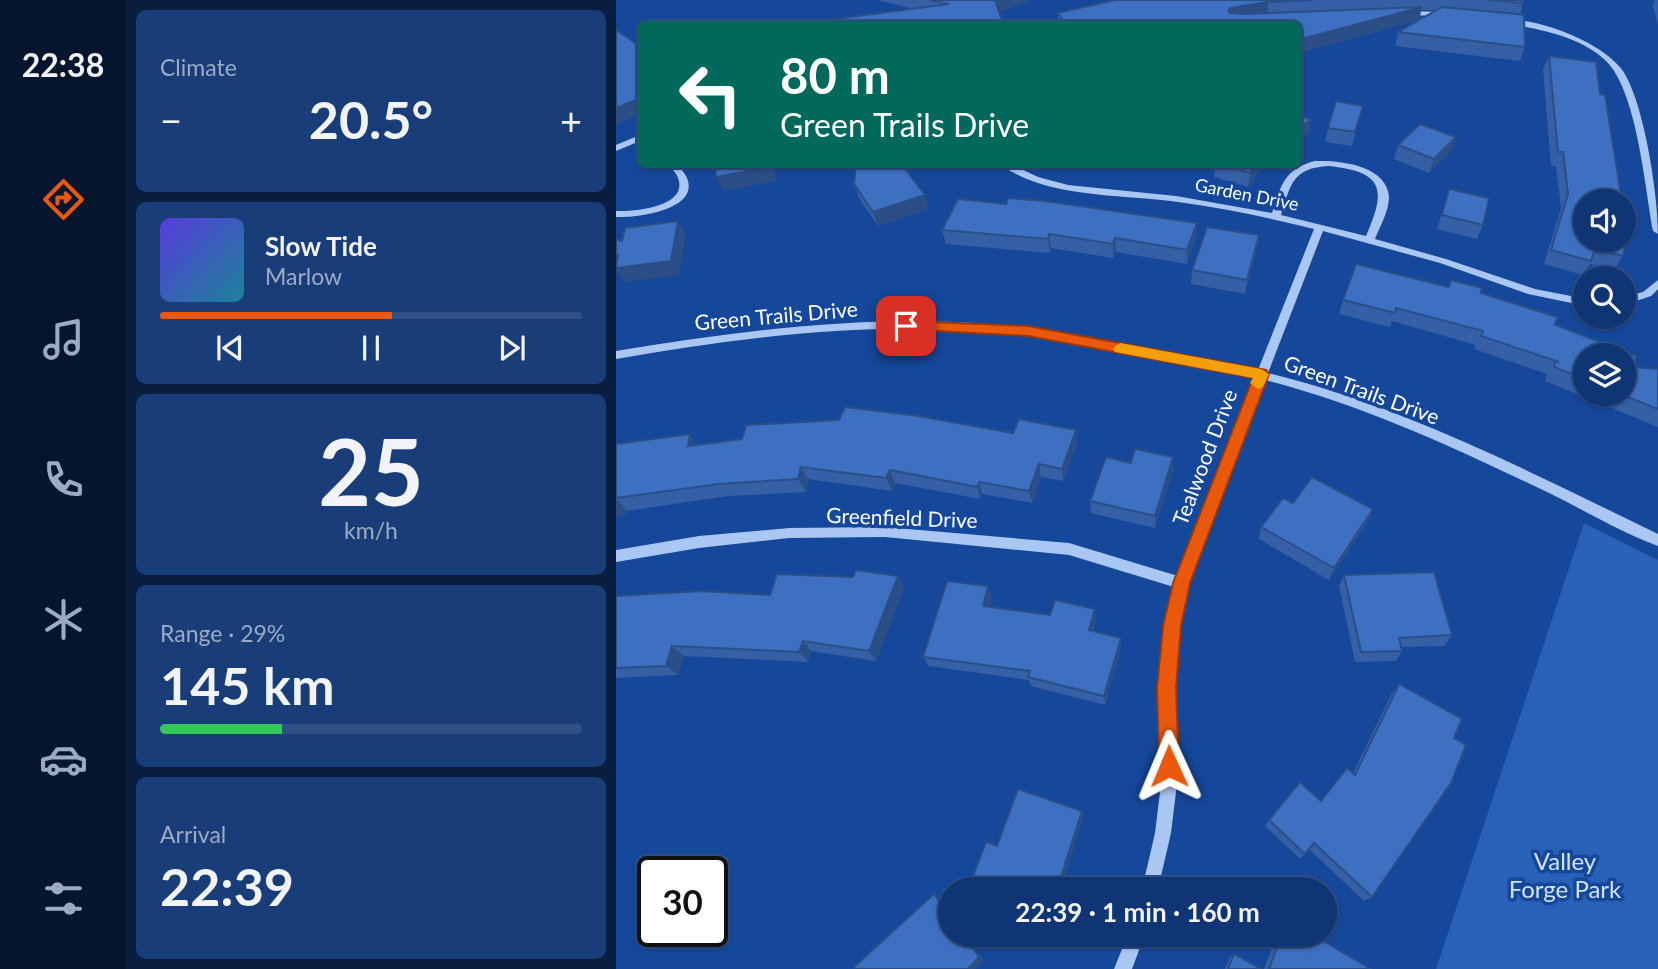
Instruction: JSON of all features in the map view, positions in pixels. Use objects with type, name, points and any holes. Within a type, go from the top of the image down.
[{"type":"street","points":[[1392,13],[1460,15]]},
{"type":"street","points":[[1502,20],[1553,31],[1582,43],[1611,62],[1619,71],[1630,95],[1658,231]]},
{"type":"street","points":[[616,148],[637,139]]},
{"type":"street","points":[[1302,168],[1323,163],[1349,166],[1381,184],[1384,194],[1370,239]]},
{"type":"street","points":[[616,214],[643,214],[663,209],[676,202],[685,182],[683,174],[676,168]]},
{"type":"street","name":"Garden Drive","points":[[1012,168],[1034,180],[1070,188],[1174,198],[1320,227],[1370,239],[1542,293],[1573,300]]},
{"type":"street","points":[[1275,218],[1292,174],[1300,168]]},
{"type":"street","name":"Garden Drive","points":[[1261,374],[1320,227]]},
{"type":"street","points":[[1636,297],[1647,294],[1658,284]]},
{"type":"street","name":"Green Trails Drive","points":[[616,355],[729,336],[800,329],[884,325],[1028,331],[1261,374],[1323,392],[1448,442],[1658,540]]},
{"type":"street","name":"Tealwood Drive","points":[[1153,877],[1163,833],[1168,792],[1170,741],[1166,688],[1172,626],[1182,583],[1261,374]]},
{"type":"street","name":"Greenfield Drive","points":[[616,556],[699,542],[789,533],[885,532],[1069,549],[1182,583]]},
{"type":"street","points":[[1123,969],[1132,947]]},
{"type":"green space","name":"Valley Forge Park","points":[[1584,523],[1658,560],[1658,969],[1436,969]]},
{"type":"building","points":[[930,0],[995,0],[1002,21],[820,21],[949,4]]},
{"type":"building","points":[[1115,0],[1312,0],[1268,2],[1230,8],[1228,11],[1244,14],[1422,7],[1302,39],[1302,21],[1064,21],[1057,13]]},
{"type":"building","points":[[1489,0],[1523,0],[1523,3]]},
{"type":"building","points":[[1442,7],[1524,15],[1525,47],[1398,32]]},
{"type":"building","points":[[616,30],[637,44],[637,99],[616,108]]},
{"type":"building","points":[[1549,56],[1596,62],[1600,94],[1605,95],[1620,189],[1573,189],[1573,252],[1594,252],[1591,261],[1551,250],[1568,194],[1563,152],[1558,152]]},
{"type":"building","points":[[1336,101],[1363,106],[1355,132],[1328,128]]},
{"type":"building","points":[[1302,116],[1311,120],[1302,126]]},
{"type":"building","points":[[1420,124],[1456,137],[1434,159],[1398,145]]},
{"type":"building","points":[[715,168],[765,168],[716,177]]},
{"type":"building","points":[[856,168],[906,168],[925,195],[873,212],[854,184]]},
{"type":"building","points":[[1233,168],[1253,168],[1250,173]]},
{"type":"building","points":[[1449,189],[1489,198],[1483,225],[1442,215]]},
{"type":"building","points":[[1008,198],[1197,223],[1187,250],[1115,238],[1113,244],[1049,234],[1048,239],[942,230],[958,199],[1006,204]]},
{"type":"building","points":[[678,221],[671,261],[616,268],[616,239],[622,241],[625,228]]},
{"type":"building","points":[[1207,227],[1259,235],[1247,280],[1192,270]]},
{"type":"building","points":[[1607,252],[1624,252],[1623,256]]},
{"type":"building","points":[[1356,264],[1449,287],[1451,280],[1482,288],[1481,293],[1557,317],[1555,325],[1603,343],[1573,343],[1573,375],[1554,367],[1555,362],[1559,362],[1481,336],[1483,331],[1396,308],[1395,313],[1343,300]]},
{"type":"building","points":[[1636,367],[1658,369],[1658,409],[1636,400]]},
{"type":"building","points":[[845,407],[919,416],[1013,433],[1019,419],[1076,430],[1062,469],[1039,464],[1029,491],[979,482],[977,487],[890,470],[886,478],[801,467],[798,479],[719,484],[616,498],[616,444],[690,434],[688,446],[742,439],[746,425],[839,420]]},
{"type":"building","points":[[1135,449],[1173,457],[1155,516],[1090,501],[1106,457],[1131,463]]},
{"type":"building","points":[[1312,477],[1373,509],[1334,568],[1261,527],[1283,498],[1293,503]]},
{"type":"building","points":[[856,570],[898,576],[869,651],[803,641],[799,652],[672,646],[666,666],[616,668],[616,596],[701,591],[770,595],[777,574],[853,577]]},
{"type":"building","points":[[1434,572],[1452,635],[1399,638],[1402,651],[1361,652],[1344,575]]},
{"type":"building","points":[[947,581],[988,586],[983,606],[1050,615],[1055,600],[1095,609],[1089,630],[1121,638],[1104,696],[1028,677],[1030,671],[923,657]]},
{"type":"building","points":[[1399,684],[1462,719],[1454,738],[1466,745],[1451,783],[1372,897],[1314,843],[1305,854],[1269,820],[1300,782],[1321,801],[1347,768],[1355,775]]},
{"type":"building","points":[[1018,789],[1082,811],[1061,877],[973,877],[986,842],[997,846]]},
{"type":"building","points":[[934,894],[938,900],[938,947],[972,947],[979,957],[968,969],[854,967]]},
{"type":"building","points":[[1277,947],[1333,947],[1371,969],[1269,969]]},
{"type":"building","points":[[1234,954],[1261,969],[1228,969]]},
{"type":"slow traffic","points":[[1120,348],[1261,374],[1258,383]]},
{"type":"route","points":[[906,326],[1028,331],[1261,374],[1182,583],[1172,626],[1166,688],[1169,766]]}]
